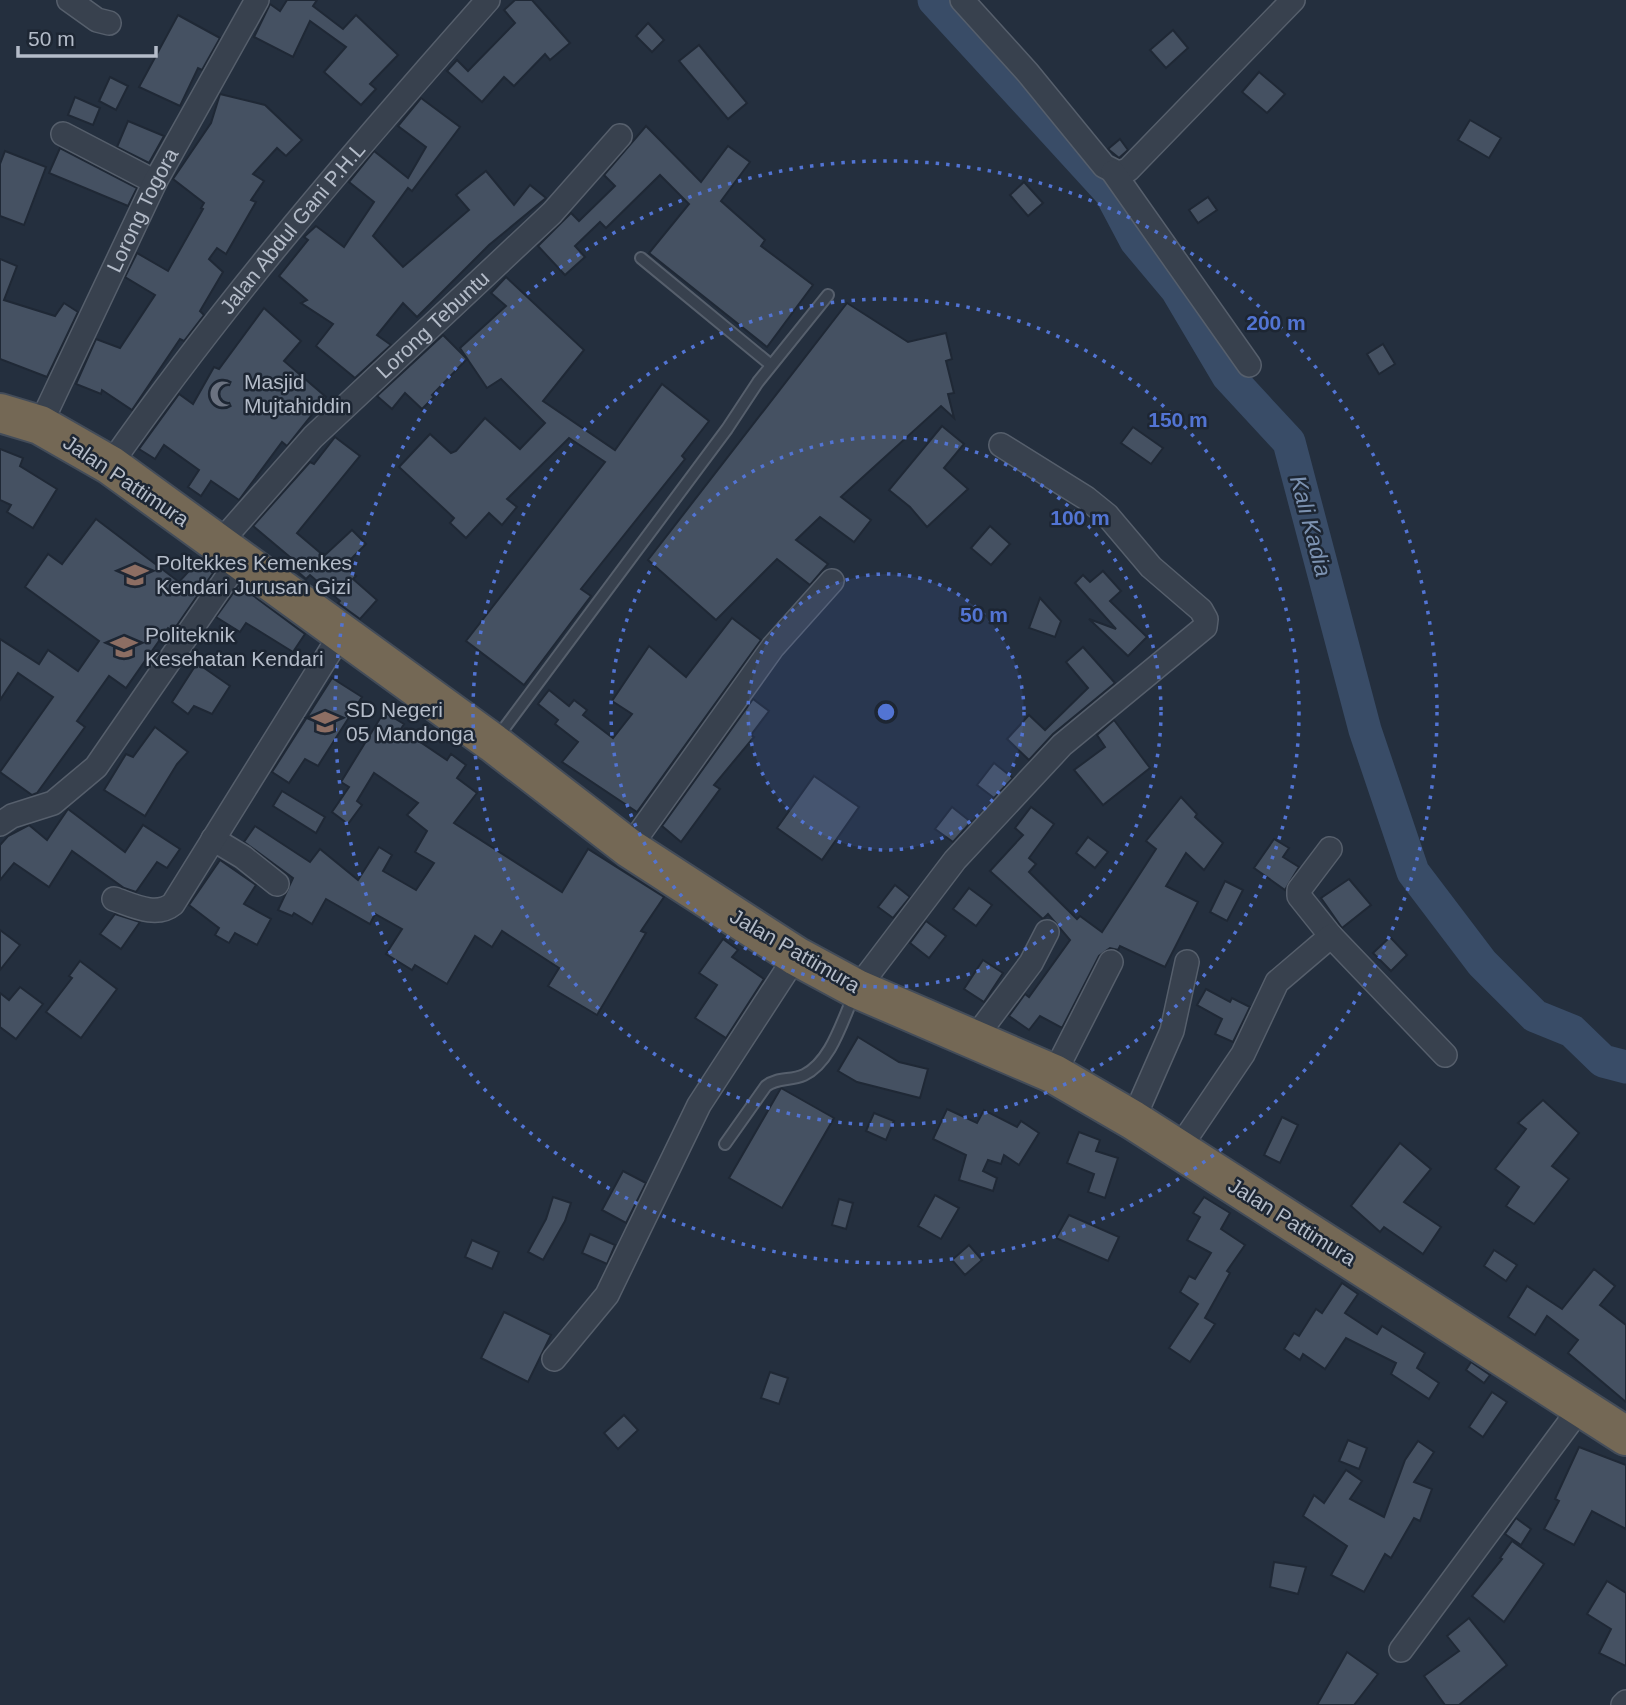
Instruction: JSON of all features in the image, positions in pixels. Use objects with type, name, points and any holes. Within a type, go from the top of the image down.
[{"type":"highway","name":"Jalan Pattimura","points":[[0,413],[40,425],[110,464],[493,743],[629,848],[796,956],[857,989],[1054,1074],[1133,1120],[1626,1436]]},
{"type":"street","points":[[69,0],[97,20],[108,23]]},
{"type":"street","name":"Lorong Togora","points":[[40,425],[155,182],[257,0]]},
{"type":"street","name":"Jalan Abdul Gani P.H.L","points":[[110,464],[238,294],[404,94],[488,0]]},
{"type":"street","points":[[962,0],[1112,172],[1248,365]]},
{"type":"street","points":[[1112,172],[1128,170],[1293,0]]},
{"type":"street","points":[[63,134],[155,182]]},
{"type":"street","name":"Lorong Tebuntu","points":[[0,824],[12,816],[53,803],[96,767],[186,632],[229,552],[313,437],[552,213],[620,136]]},
{"type":"street","points":[[857,989],[955,860],[1062,745],[1205,627],[1206,619],[1201,610],[1151,568],[1107,515],[1086,498],[1001,445]]},
{"type":"street","points":[[629,848],[789,627],[832,581]]},
{"type":"street","points":[[114,899],[152,911],[168,909],[341,634]]},
{"type":"street","points":[[213,839],[243,857],[277,884]]},
{"type":"street","points":[[1330,849],[1299,890],[1299,896],[1331,936],[1446,1055]]},
{"type":"street","points":[[974,1039],[1031,962],[1047,932]]},
{"type":"street","points":[[1178,1150],[1243,1054],[1277,982],[1331,936]]},
{"type":"street","points":[[554,1359],[607,1296],[699,1105],[796,956]]},
{"type":"street","points":[[1054,1074],[1111,962]]},
{"type":"street","points":[[1133,1120],[1172,1031],[1187,962]]},
{"type":"street","points":[[1401,1650],[1581,1407]]},
{"type":"lane","points":[[641,258],[771,365]]},
{"type":"lane","points":[[493,743],[771,365],[828,295]]},
{"type":"lane","points":[[725,1144],[766,1086],[771,1082],[803,1076],[819,1064],[857,989]]},
{"type":"building","points":[[287,0],[317,0],[313,6],[343,29],[356,15],[398,55],[370,84],[376,89],[361,105],[324,72],[346,47],[310,21],[293,57],[254,37],[270,4],[280,11]]},
{"type":"building","points":[[515,0],[532,0],[570,43],[550,60],[545,54],[514,86],[504,77],[482,102],[447,71],[457,60],[468,71],[515,23],[504,10]]},
{"type":"building","points":[[178,15],[220,38],[202,70],[198,68],[180,106],[139,87]]},
{"type":"building","points":[[648,23],[664,40],[652,52],[636,36]]},
{"type":"building","points":[[1173,30],[1188,48],[1166,68],[1150,50]]},
{"type":"building","points":[[699,45],[747,103],[728,119],[679,61]]},
{"type":"building","points":[[1259,72],[1285,94],[1267,113],[1242,92]]},
{"type":"building","points":[[110,77],[128,86],[116,110],[99,101]]},
{"type":"building","points":[[220,94],[265,105],[302,140],[286,156],[277,148],[253,174],[264,181],[251,200],[256,202],[226,254],[217,248],[209,259],[223,272],[200,311],[204,315],[184,341],[180,339],[132,410],[102,390],[101,394],[76,384],[96,339],[120,348],[155,295],[125,277],[137,253],[168,271],[203,209],[201,208],[204,203],[173,179],[211,123]]},
{"type":"building","points":[[75,97],[100,108],[93,125],[68,115]]},
{"type":"building","points":[[421,98],[460,127],[412,191],[408,188],[373,236],[403,267],[469,210],[456,195],[486,171],[514,205],[530,185],[546,198],[489,245],[417,317],[403,303],[377,335],[391,345],[355,378],[316,346],[333,324],[301,303],[307,300],[279,276],[308,240],[304,237],[316,226],[344,247],[374,202],[349,182],[374,151],[408,178],[426,147],[398,126]]},
{"type":"building","points":[[1470,120],[1501,138],[1489,158],[1458,140]]},
{"type":"building","points":[[128,121],[164,136],[149,163],[117,147]]},
{"type":"building","points":[[646,126],[701,182],[728,146],[750,162],[721,201],[765,240],[761,246],[813,285],[767,347],[649,253],[689,204],[660,175],[606,228],[600,222],[575,246],[585,257],[565,275],[538,246],[571,213],[579,221],[615,186],[604,175]]},
{"type":"building","points":[[1120,139],[1128,150],[1119,158],[1108,149]]},
{"type":"building","points":[[60,148],[137,188],[128,206],[49,173]]},
{"type":"building","points":[[5,151],[46,167],[24,225],[0,216],[0,164]]},
{"type":"building","points":[[1024,182],[1043,203],[1028,216],[1010,195]]},
{"type":"building","points":[[1208,197],[1217,210],[1198,223],[1189,210]]},
{"type":"building","points":[[0,259],[17,266],[4,300],[55,316],[64,303],[78,312],[47,377],[0,359]]},
{"type":"building","points":[[506,277],[584,350],[543,401],[615,450],[662,384],[709,421],[682,456],[685,459],[581,589],[591,596],[524,685],[466,641],[605,462],[569,438],[507,499],[517,507],[502,525],[489,513],[466,538],[450,523],[454,518],[399,467],[430,434],[451,453],[456,451],[485,418],[520,449],[545,423],[501,379],[487,388],[460,348],[506,306],[491,293]]},
{"type":"building","points":[[847,303],[908,342],[946,333],[952,359],[946,361],[954,393],[948,394],[954,418],[941,406],[841,497],[871,520],[854,542],[820,517],[796,540],[828,564],[810,585],[777,559],[716,620],[648,560]]},
{"type":"building","points":[[264,308],[301,341],[284,361],[326,397],[287,446],[282,442],[239,500],[211,481],[201,496],[188,487],[199,470],[164,445],[155,459],[139,449],[179,394],[193,404],[214,367],[219,369]]},
{"type":"building","points":[[443,335],[467,359],[422,409],[405,393],[392,409],[377,396]]},
{"type":"building","points":[[1383,344],[1395,364],[1379,374],[1367,354]]},
{"type":"building","points":[[942,426],[964,444],[944,468],[968,489],[927,527],[910,507],[889,490]]},
{"type":"building","points":[[1133,427],[1163,448],[1151,464],[1121,443]]},
{"type":"building","points":[[335,437],[360,456],[297,533],[324,556],[352,530],[366,544],[344,566],[356,576],[353,579],[377,600],[360,619],[338,603],[340,601],[310,575],[306,579],[286,561],[290,557],[253,526],[310,462],[314,464]]},
{"type":"building","points":[[0,449],[23,458],[20,466],[57,489],[33,528],[7,512],[11,505],[0,500]]},
{"type":"building","points":[[96,519],[179,582],[198,561],[213,573],[173,631],[168,628],[126,688],[109,676],[77,721],[85,727],[37,793],[32,795],[0,772],[53,697],[18,673],[0,700],[0,639],[39,664],[48,650],[78,671],[99,641],[25,587],[48,554],[62,564]]},
{"type":"building","points":[[990,526],[1010,544],[991,565],[971,548]]},
{"type":"building","points":[[1103,571],[1121,591],[1110,601],[1147,637],[1128,656],[1089,619],[1116,629],[1075,583],[1083,575],[1090,582]]},
{"type":"building","points":[[239,585],[305,634],[293,652],[246,623],[240,632],[216,617]]},
{"type":"building","points":[[1040,598],[1061,621],[1055,637],[1029,628]]},
{"type":"building","points":[[732,618],[761,640],[637,812],[562,762],[578,742],[555,724],[558,720],[538,704],[549,690],[569,706],[574,700],[587,710],[583,715],[613,738],[632,714],[612,701],[649,646],[686,677]]},
{"type":"building","points":[[1083,647],[1115,683],[1053,734],[1029,760],[1007,739],[1029,715],[1045,730],[1088,688],[1066,662]]},
{"type":"building","points":[[197,663],[230,686],[212,714],[194,706],[188,714],[172,702]]},
{"type":"building","name":"SD Negeri 05 Mandonga","points":[[332,678],[362,697],[318,766],[305,759],[289,783],[272,772]]},
{"type":"building","points":[[753,699],[769,711],[751,735],[754,737],[714,785],[720,789],[681,842],[662,826]]},
{"type":"building","points":[[384,712],[404,724],[401,729],[447,760],[451,754],[466,765],[457,778],[477,793],[454,823],[562,892],[588,849],[664,897],[641,931],[646,933],[597,1015],[548,986],[559,968],[502,931],[492,947],[475,936],[447,984],[415,965],[412,970],[386,954],[402,929],[375,914],[370,924],[326,899],[312,924],[294,913],[292,916],[278,910],[293,878],[244,842],[255,826],[310,862],[320,849],[358,880],[379,847],[392,855],[383,871],[416,890],[434,863],[415,852],[427,831],[407,815],[418,803],[374,773],[357,801],[362,805],[348,824],[332,812],[349,787],[341,782]]},
{"type":"building","points":[[1114,720],[1150,768],[1103,805],[1074,770],[1105,747],[1097,735]]},
{"type":"building","points":[[155,727],[188,752],[177,764],[145,816],[104,790],[126,754],[133,757]]},
{"type":"building","points":[[994,763],[1013,778],[994,798],[977,785]]},
{"type":"building","points":[[814,776],[859,807],[822,860],[777,828]]},
{"type":"building","points":[[282,791],[325,817],[316,833],[273,806]]},
{"type":"building","points":[[1181,797],[1197,814],[1195,817],[1223,843],[1204,870],[1186,853],[1166,886],[1198,902],[1165,967],[1120,946],[1118,950],[1110,948],[1099,956],[1062,1028],[1040,1016],[1029,1030],[1009,1016],[1025,994],[1029,997],[1070,940],[1048,914],[1043,919],[990,871],[1023,835],[1015,828],[1031,807],[1054,824],[1029,858],[1036,864],[1029,872],[1077,919],[1080,916],[1102,932],[1156,849],[1146,841]]},
{"type":"building","points":[[952,807],[971,822],[953,842],[935,829]]},
{"type":"building","points":[[68,809],[125,852],[143,825],[180,849],[167,868],[157,862],[136,892],[124,888],[72,851],[49,887],[14,863],[0,880],[0,845],[8,836],[29,825],[47,840]]},
{"type":"building","points":[[1088,837],[1108,852],[1095,868],[1076,853]]},
{"type":"building","points":[[1274,839],[1289,848],[1283,857],[1299,867],[1285,890],[1254,868]]},
{"type":"building","points":[[220,860],[256,885],[244,904],[271,919],[257,945],[235,933],[229,943],[215,935],[219,928],[189,905]]},
{"type":"building","points":[[1349,879],[1371,905],[1342,928],[1321,898]]},
{"type":"building","points":[[1225,881],[1243,890],[1227,921],[1210,912]]},
{"type":"building","points":[[895,885],[910,897],[893,918],[878,907]]},
{"type":"building","points":[[969,888],[992,905],[976,926],[953,909]]},
{"type":"building","points":[[115,914],[140,922],[121,949],[100,934]]},
{"type":"building","points":[[926,921],[946,936],[929,958],[910,943]]},
{"type":"building","points":[[0,930],[20,945],[0,970]]},
{"type":"building","points":[[1390,937],[1407,955],[1391,971],[1373,953]]},
{"type":"building","points":[[723,939],[738,950],[732,957],[764,979],[726,1038],[695,1018],[717,985],[699,973]]},
{"type":"building","points":[[983,960],[1003,973],[984,1002],[964,989]]},
{"type":"building","points":[[80,961],[117,989],[81,1038],[46,1012],[72,978],[69,976]]},
{"type":"building","points":[[20,987],[43,1004],[16,1039],[0,1027],[0,993],[9,1000]]},
{"type":"building","points":[[1206,989],[1230,1002],[1232,998],[1250,1007],[1233,1042],[1215,1034],[1222,1019],[1197,1005]]},
{"type":"building","points":[[858,1037],[899,1062],[928,1069],[920,1098],[857,1082],[838,1071]]},
{"type":"building","points":[[781,1088],[834,1118],[782,1208],[729,1178]]},
{"type":"building","points":[[1543,1100],[1579,1133],[1552,1166],[1569,1179],[1534,1224],[1506,1206],[1519,1187],[1495,1169],[1526,1129],[1518,1123]]},
{"type":"building","points":[[947,1109],[977,1123],[984,1110],[1017,1127],[1021,1121],[1039,1133],[1019,1165],[1004,1155],[1001,1164],[988,1160],[983,1171],[997,1178],[993,1191],[959,1180],[966,1155],[933,1139]]},
{"type":"building","points":[[874,1113],[894,1121],[886,1140],[866,1131]]},
{"type":"building","points":[[1282,1117],[1298,1125],[1280,1163],[1264,1155]]},
{"type":"building","points":[[1079,1132],[1100,1140],[1096,1151],[1118,1158],[1105,1198],[1088,1192],[1094,1174],[1067,1163]]},
{"type":"building","points":[[1400,1143],[1431,1169],[1404,1202],[1441,1227],[1423,1254],[1384,1227],[1380,1232],[1351,1206]]},
{"type":"building","points":[[623,1171],[646,1183],[626,1223],[602,1210]]},
{"type":"building","points":[[935,1195],[959,1208],[941,1239],[918,1226]]},
{"type":"building","points":[[553,1197],[571,1203],[565,1221],[543,1260],[528,1252],[546,1219]]},
{"type":"building","points":[[1204,1197],[1230,1213],[1221,1229],[1245,1245],[1227,1271],[1230,1273],[1205,1318],[1215,1324],[1190,1362],[1169,1348],[1198,1304],[1180,1292],[1189,1276],[1195,1279],[1211,1253],[1187,1240],[1200,1217],[1193,1213]]},
{"type":"building","points":[[839,1199],[853,1203],[846,1229],[832,1225]]},
{"type":"building","points":[[1069,1215],[1119,1237],[1108,1261],[1056,1238]]},
{"type":"building","points":[[590,1234],[615,1245],[607,1264],[582,1253]]},
{"type":"building","points":[[472,1240],[499,1252],[492,1269],[465,1257]]},
{"type":"building","points":[[969,1245],[982,1260],[965,1275],[952,1260]]},
{"type":"building","points":[[1494,1250],[1517,1265],[1506,1281],[1484,1266]]},
{"type":"building","points":[[1594,1269],[1615,1286],[1600,1305],[1626,1325],[1626,1402],[1568,1353],[1578,1340],[1547,1316],[1535,1335],[1508,1317],[1527,1286],[1562,1309]]},
{"type":"building","points":[[1342,1283],[1358,1294],[1345,1313],[1377,1334],[1382,1326],[1425,1353],[1417,1368],[1439,1383],[1429,1399],[1391,1374],[1396,1363],[1346,1338],[1325,1369],[1303,1354],[1300,1360],[1284,1349],[1294,1333],[1299,1336],[1316,1309],[1322,1313]]},
{"type":"building","points":[[504,1312],[551,1335],[528,1382],[481,1358]]},
{"type":"building","points":[[1471,1362],[1490,1375],[1484,1383],[1466,1370]]},
{"type":"building","points":[[770,1372],[788,1378],[779,1404],[761,1398]]},
{"type":"building","points":[[1492,1392],[1507,1402],[1483,1437],[1469,1427]]},
{"type":"building","points":[[624,1415],[638,1430],[618,1449],[604,1433]]},
{"type":"building","points":[[1348,1440],[1367,1448],[1359,1469],[1339,1461]]},
{"type":"building","points":[[1418,1441],[1434,1452],[1414,1482],[1432,1489],[1420,1521],[1414,1518],[1391,1558],[1385,1554],[1364,1592],[1331,1575],[1347,1546],[1303,1516],[1314,1495],[1324,1503],[1346,1470],[1362,1481],[1350,1499],[1384,1517],[1405,1460]]},
{"type":"building","points":[[1579,1447],[1626,1465],[1626,1529],[1592,1511],[1574,1545],[1544,1529],[1559,1501],[1555,1499]]},
{"type":"building","points":[[1516,1518],[1531,1529],[1521,1545],[1505,1534]]},
{"type":"building","points":[[1512,1541],[1544,1564],[1504,1622],[1472,1596],[1502,1559],[1500,1558]]},
{"type":"building","points":[[1274,1562],[1306,1567],[1298,1594],[1270,1587]]},
{"type":"building","points":[[1607,1581],[1626,1593],[1626,1666],[1599,1653],[1611,1629],[1587,1614]]},
{"type":"building","points":[[1469,1618],[1507,1665],[1459,1705],[1445,1705],[1424,1676],[1459,1651],[1447,1636]]},
{"type":"building","points":[[1347,1652],[1378,1674],[1354,1705],[1317,1705]]},
{"type":"waterway","name":"Kali Kadia","points":[[934,0],[1110,192],[1136,241],[1177,290],[1228,376],[1289,442],[1365,730],[1413,872],[1482,963],[1535,1016],[1572,1031],[1603,1061],[1626,1067]]},
{"type":"place","name":"Masjid Mujtahiddin","points":[[223,394]]},
{"type":"place","name":"Poltekkes Kemenkes Kendari Jurusan Gizi","points":[[135,575]]},
{"type":"place","name":"Politeknik Kesehatan Kendari","points":[[124,647]]},
{"type":"place","name":"SD Negeri 05 Mandonga","points":[[325,722]]}]
